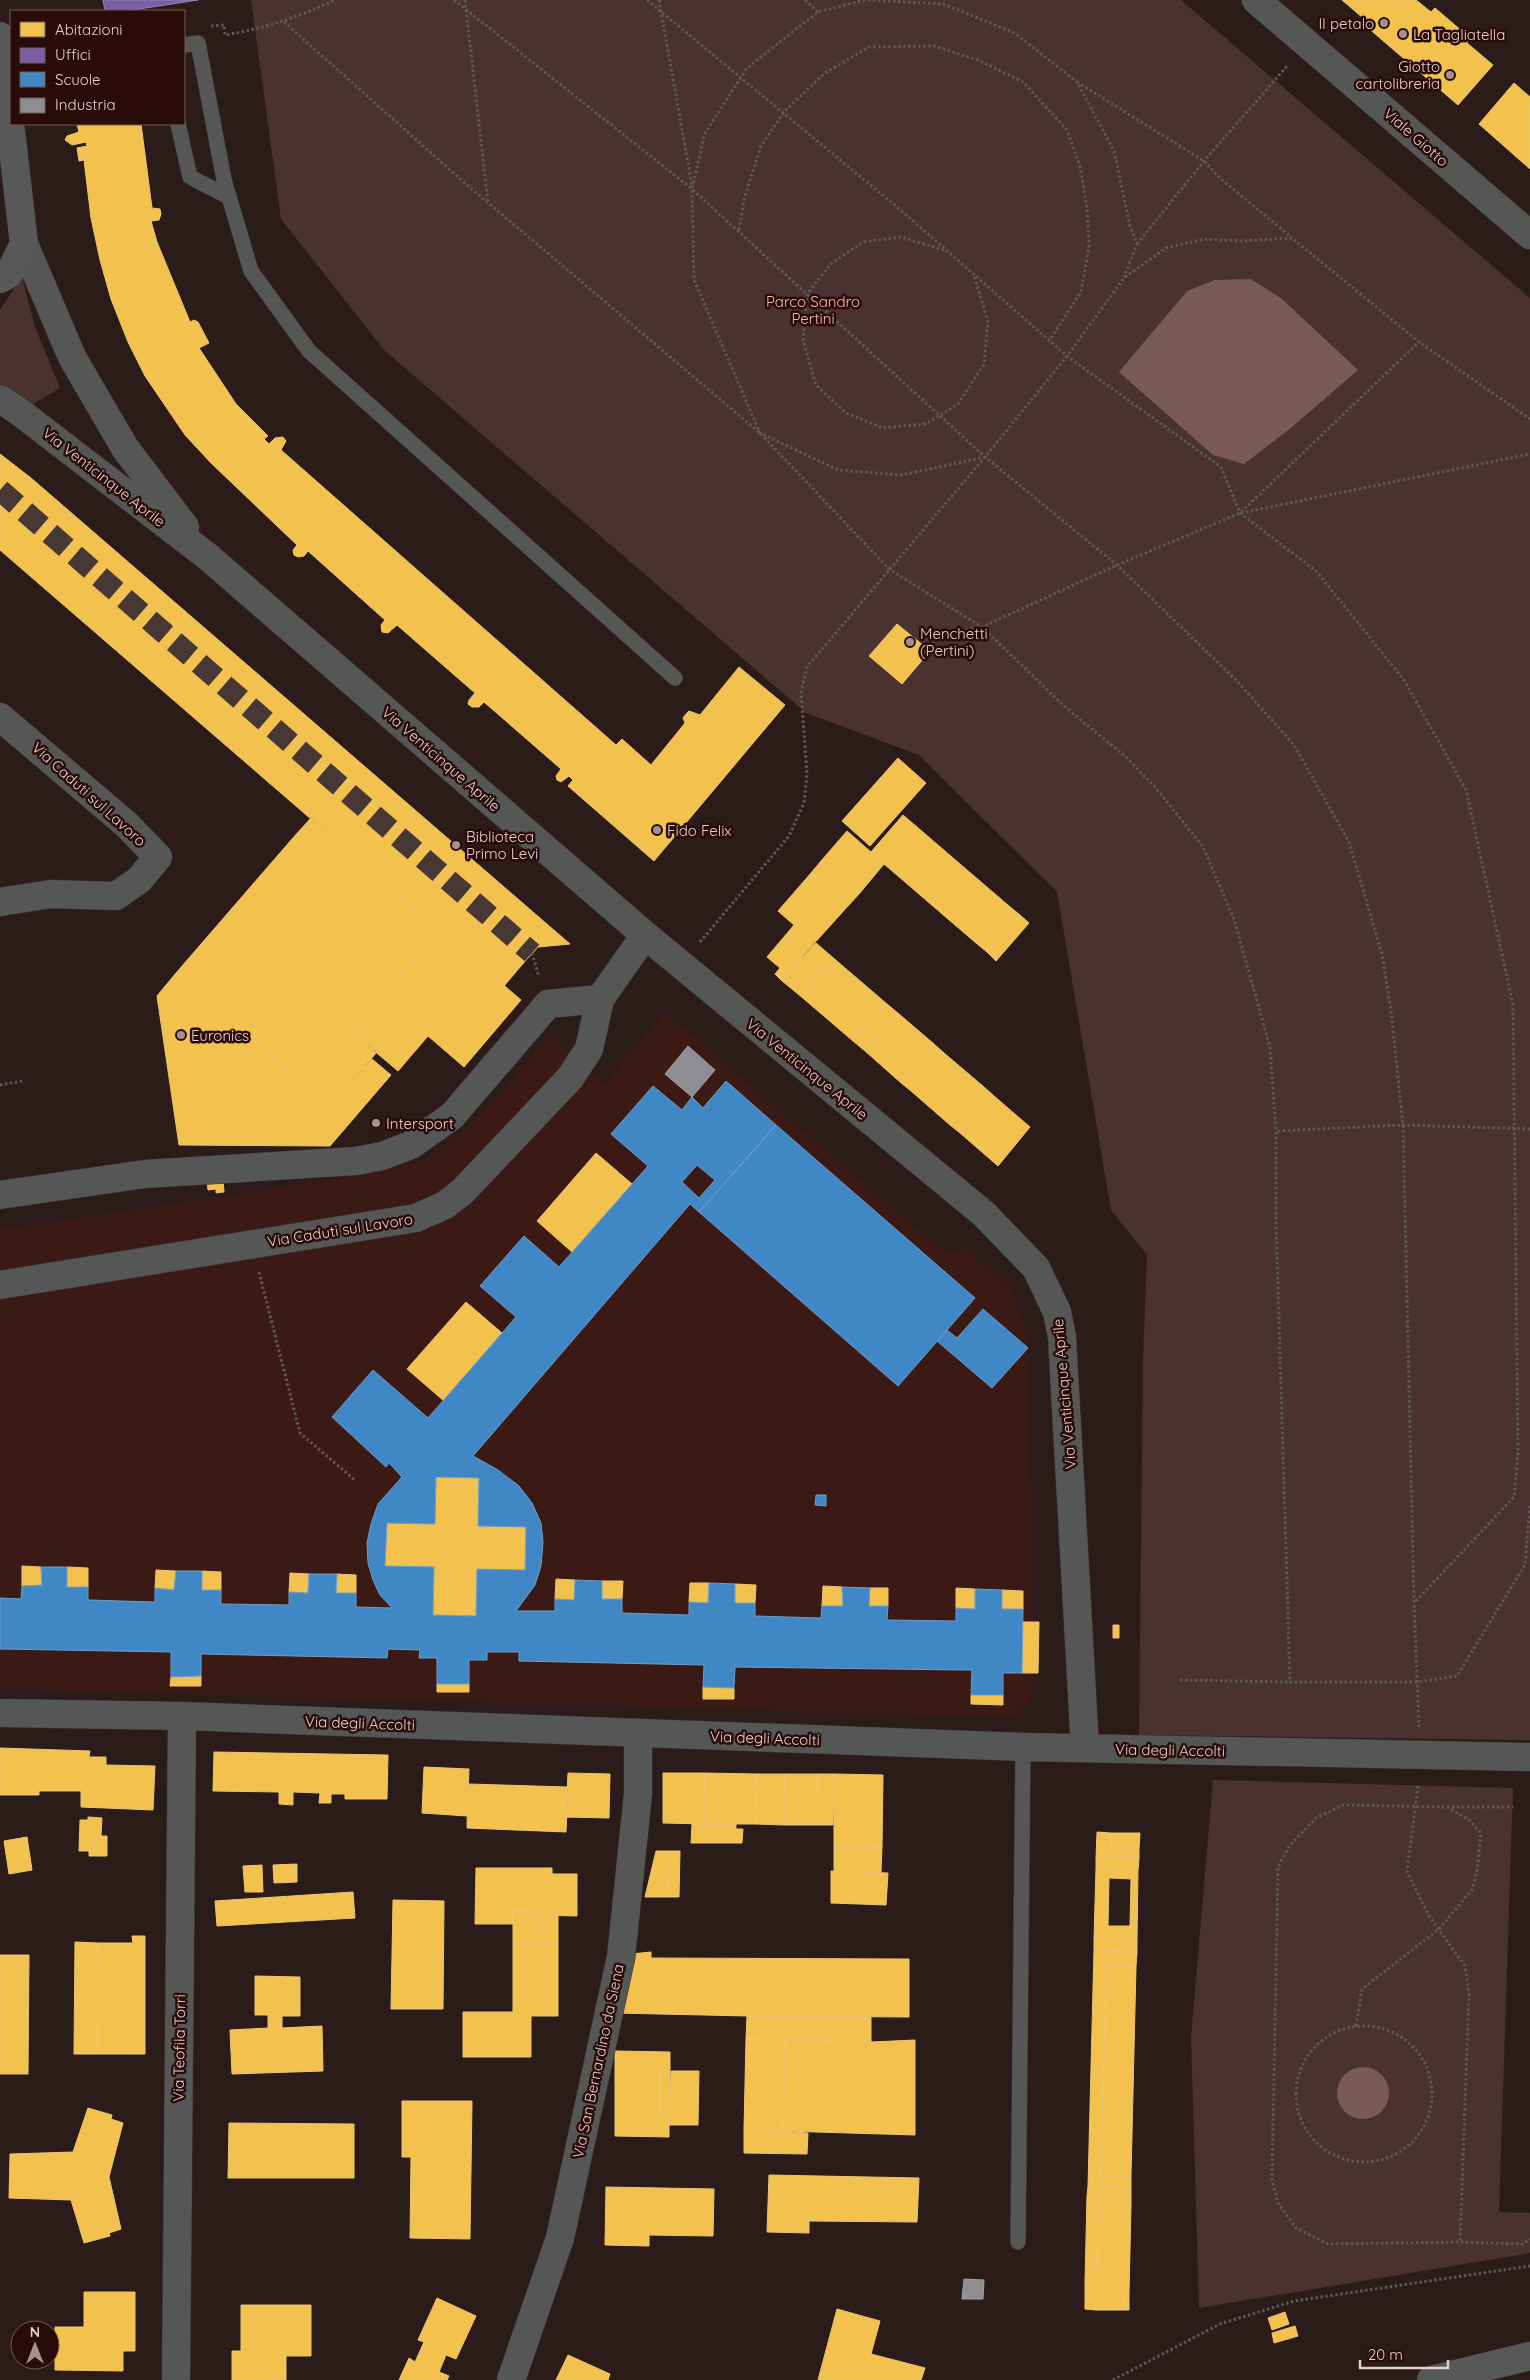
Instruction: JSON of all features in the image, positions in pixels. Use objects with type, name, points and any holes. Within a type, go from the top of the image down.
[{"type":"main road","name":"Via Venticinque Aprile","points":[[0,36],[10,120]]},
{"type":"main road","name":"Via Venticinque Aprile","points":[[11,125],[24,244]]},
{"type":"main road","points":[[0,279],[9,274],[24,244]]},
{"type":"main road","points":[[1432,2380],[1530,2356]]},
{"type":"street","name":"Viale Giotto","points":[[1256,0],[1530,235]]},
{"type":"street","name":"Via Venticinque Aprile","points":[[24,244],[72,357],[125,448],[207,556]]},
{"type":"street","name":"Via Venticinque Aprile","points":[[0,399],[17,410],[207,556],[646,935],[984,1214],[1036,1268],[1057,1312],[1062,1337],[1085,1748]]},
{"type":"street","name":"Via Caduti sul Lavoro","points":[[0,717],[126,824],[158,856],[139,880],[116,896],[51,894],[0,902]]},
{"type":"street","name":"Via Caduti sul Lavoro","points":[[0,1285],[416,1218],[445,1205],[463,1191],[570,1078],[590,1049],[600,998],[646,935]]},
{"type":"street","points":[[0,1195],[145,1174],[356,1161],[382,1156],[411,1145],[452,1116],[548,1004],[600,998]]},
{"type":"street","name":"Via degli Accolti","points":[[0,1713],[182,1716],[1023,1747],[1530,1757]]},
{"type":"street","name":"Via Teofila Torri","points":[[176,2380],[182,1716]]},
{"type":"street","name":"Via San Bernardino da Siena","points":[[511,2380],[560,2238],[621,1957],[638,1794],[638,1733]]},
{"type":"lane","points":[[185,45],[198,43],[229,197],[250,271],[309,351],[675,678]]},
{"type":"lane","points":[[178,125],[190,177],[229,197]]},
{"type":"lane","points":[[1018,2242],[1023,1747]]},
{"type":"path","points":[[208,27],[224,25],[225,35],[255,30],[284,22],[336,0]]},
{"type":"path","points":[[454,0],[692,188],[985,457],[1117,565],[1237,681],[1294,745],[1348,842],[1382,954],[1391,1011],[1403,1125],[1414,1602],[1419,1730]]},
{"type":"path","points":[[465,0],[488,203]]},
{"type":"path","points":[[647,0],[662,10],[784,112],[1067,356],[1221,467],[1240,513],[1316,571],[1404,680],[1466,790],[1513,1004],[1518,1453],[1514,1497],[1414,1602]]},
{"type":"path","points":[[659,0],[692,188],[694,280],[760,433],[838,470],[902,475],[985,457]]},
{"type":"path","points":[[805,0],[818,12]]},
{"type":"path","points":[[692,188],[705,133],[741,77],[748,68],[818,12],[866,0],[943,4],[1015,33],[1077,82],[1204,161],[1221,179],[1419,342],[1530,419]]},
{"type":"path","points":[[284,22],[488,203],[760,433],[889,569],[982,627],[1064,706],[1126,757],[1155,787],[1203,847],[1234,919],[1270,1047],[1276,1131],[1276,1222],[1290,1682]]},
{"type":"path","points":[[681,964],[788,836],[804,803],[807,774],[801,692],[807,667],[985,457],[1067,356],[1124,278],[1137,244],[1204,161],[1307,44]]},
{"type":"path","points":[[739,231],[744,199],[761,146],[784,112],[825,73],[869,47],[934,46],[978,60],[1023,82],[1067,130],[1080,166],[1087,208],[1089,246],[1081,292],[1049,341]]},
{"type":"path","points":[[1077,82],[1114,151],[1130,226],[1137,244]]},
{"type":"path","points":[[946,251],[901,237],[863,242],[831,264],[807,294],[803,340],[816,385],[846,413],[884,428],[926,424],[958,404],[984,364],[988,322],[974,275]]},
{"type":"path","points":[[1124,278],[1166,248],[1204,239],[1292,238]]},
{"type":"path","points":[[1240,513],[1419,342]]},
{"type":"path","points":[[922,640],[982,627],[1117,565],[1240,513],[1530,454]]},
{"type":"path","points":[[0,1085],[23,1081]]},
{"type":"path","points":[[1276,1131],[1403,1125],[1530,1129]]},
{"type":"path","points":[[252,1244],[300,1433],[356,1481]]},
{"type":"path","points":[[1180,1680],[1418,1682],[1457,1676],[1525,1565],[1530,1506]]},
{"type":"path","points":[[1418,1786],[1407,1872],[1429,1916],[1465,1966],[1469,1993],[1460,2242]]},
{"type":"path","points":[[1512,1807],[1344,1805],[1316,1818],[1290,1845],[1278,1867],[1272,2180],[1278,2203],[1296,2228],[1328,2244],[1460,2242],[1524,2244],[1530,2239]]},
{"type":"path","points":[[1356,2026],[1362,1989],[1439,1929],[1472,1890],[1477,1871],[1481,1833],[1469,1820],[1447,1807]]},
{"type":"path","points":[[1356,2026],[1378,2027],[1398,2035],[1414,2049],[1426,2066],[1432,2087],[1431,2108],[1423,2128],[1409,2145],[1391,2156],[1370,2162],[1347,2160],[1326,2150],[1308,2134],[1298,2112],[1297,2105],[1296,2089],[1301,2067],[1315,2047],[1334,2033],[1356,2026]]},
{"type":"path","points":[[1113,2380],[1220,2324],[1294,2301],[1530,2266]]},
{"type":"shaded area","points":[[1251,279],[1281,298],[1358,370],[1292,427],[1244,464],[1213,455],[1119,372],[1187,291],[1215,280]]},
{"type":"shaded area","points":[[665,1012],[943,1251],[968,1249],[1012,1289],[1028,1339],[1034,1695],[1015,1717],[0,1689],[0,1230],[366,1174],[425,1160],[476,1120],[551,1036],[605,1084]]},
{"type":"shaded area","points":[[1358,2067],[1368,2067],[1382,2074],[1389,2088],[1389,2098],[1382,2112],[1368,2119],[1358,2119],[1348,2115],[1341,2108],[1337,2098],[1337,2088],[1341,2078],[1348,2071]]},
{"type":"green space","name":"Parco Sandro Pertini","points":[[251,0],[1181,0],[1530,298],[1530,1740],[1139,1735],[1143,1359],[1147,1255],[1111,1210],[1057,892],[919,755],[806,713],[384,350],[281,219]],"holes":[[[1251,279],[1281,298],[1358,371],[1157,329],[1187,291]]]},
{"type":"green space","points":[[22,277],[35,327],[60,388],[28,407],[0,387],[0,310]]},
{"type":"green space","points":[[1213,1780],[1513,1788],[1499,2212],[1530,2213],[1530,2253],[1199,2308],[1191,2038]]},
{"type":"building: Abitazioni","points":[[1342,0],[1416,0],[1431,12],[1435,8],[1470,38],[1467,43],[1493,65],[1458,105],[1367,27],[1370,24]]},
{"type":"building: Abitazioni","points":[[1514,83],[1530,97],[1530,169],[1479,124]]},
{"type":"building: Abitazioni","points":[[77,125],[141,125],[152,208],[160,209],[161,214],[159,220],[151,221],[157,242],[190,322],[194,320],[198,322],[209,343],[199,348],[236,404],[268,436],[264,439],[269,444],[275,438],[283,437],[286,441],[281,450],[616,745],[622,739],[651,765],[685,723],[683,718],[686,714],[689,711],[700,715],[739,667],[785,705],[654,861],[568,786],[573,780],[569,776],[561,782],[557,780],[556,776],[561,769],[484,702],[479,707],[472,707],[468,704],[475,693],[397,625],[388,633],[382,632],[381,625],[385,620],[308,551],[304,556],[298,557],[294,555],[293,550],[297,545],[211,463],[185,435],[145,376],[128,342],[111,299],[91,218],[84,160],[79,161],[77,148],[87,146],[86,142],[72,145],[65,140],[67,136],[79,132]]},
{"type":"building: Abitazioni","points":[[0,454],[31,478],[570,944],[538,947],[0,488]]},
{"type":"building: Abitazioni","points":[[0,488],[538,947],[527,959],[424,870],[412,883],[515,973],[504,986],[0,550]]},
{"type":"building: Abitazioni","points":[[897,624],[930,651],[902,684],[869,656]]},
{"type":"building: Abitazioni","points":[[898,758],[926,783],[870,846],[842,821]]},
{"type":"building: Abitazioni","points":[[903,815],[1009,906],[976,943],[884,864],[859,894],[821,861],[847,831],[871,852]]},
{"type":"building: Abitazioni","points":[[310,819],[521,1000],[464,1067],[428,1036],[398,1071],[352,1032],[423,951],[292,839]]},
{"type":"building: Abitazioni","points":[[292,839],[423,951],[352,1032],[377,1052],[330,1106],[176,973]]},
{"type":"building: Abitazioni","points":[[821,861],[859,894],[848,906],[811,873]]},
{"type":"building: Abitazioni","points":[[424,870],[527,959],[515,973],[412,883]]},
{"type":"building: Abitazioni","points":[[811,873],[848,906],[781,980],[775,974],[780,968],[767,957],[794,925],[778,911]]},
{"type":"building: Abitazioni","points":[[1009,906],[1020,915],[987,952],[976,943]]},
{"type":"building: Abitazioni","points":[[1020,915],[1029,923],[996,961],[987,952]]},
{"type":"building: Abitazioni","points":[[816,943],[838,962],[828,973],[823,968],[809,982],[815,987],[804,999],[781,980]]},
{"type":"building: Abitazioni","points":[[838,962],[887,1004],[853,1041],[804,999],[815,987],[809,982],[823,968],[828,973]]},
{"type":"building: Abitazioni","points":[[176,973],[330,1106],[372,1059],[391,1075],[330,1146],[179,1145],[157,996]]},
{"type":"building: Abitazioni","points":[[887,1004],[899,1014],[865,1051],[853,1041]]},
{"type":"building: Abitazioni","points":[[899,1014],[934,1044],[900,1082],[865,1051]]},
{"type":"building: Abitazioni","points":[[934,1044],[944,1053],[911,1091],[900,1082]]},
{"type":"building: Abitazioni","points":[[944,1053],[984,1087],[950,1125],[911,1091]]},
{"type":"building: Abitazioni","points":[[984,1087],[994,1096],[960,1133],[950,1125]]},
{"type":"building: Abitazioni","points":[[994,1096],[1030,1127],[998,1166],[960,1133]]},
{"type":"building: Abitazioni","points":[[596,1153],[632,1184],[572,1252],[537,1221]]},
{"type":"building: Abitazioni","points":[[223,1179],[224,1192],[216,1193],[216,1189],[208,1190],[207,1181]]},
{"type":"building: Abitazioni","points":[[466,1302],[502,1333],[444,1401],[407,1369]]},
{"type":"building: Abitazioni","points":[[436,1477],[479,1478],[478,1526],[526,1527],[525,1570],[477,1569],[476,1616],[433,1615],[434,1567],[385,1566],[387,1523],[435,1524]]},
{"type":"building: Abitazioni","points":[[22,1566],[41,1567],[42,1585],[22,1586]]},
{"type":"building: Abitazioni","points":[[67,1567],[88,1568],[88,1587],[67,1587]]},
{"type":"building: Abitazioni","points":[[156,1570],[176,1571],[174,1590],[155,1588]]},
{"type":"building: Abitazioni","points":[[202,1571],[221,1572],[221,1590],[202,1590]]},
{"type":"building: Abitazioni","points":[[290,1573],[309,1574],[308,1593],[289,1592]]},
{"type":"building: Abitazioni","points":[[337,1574],[356,1575],[356,1593],[336,1593]]},
{"type":"building: Abitazioni","points":[[556,1579],[575,1580],[574,1600],[555,1599]]},
{"type":"building: Abitazioni","points":[[602,1581],[623,1581],[622,1599],[602,1599]]},
{"type":"building: Abitazioni","points":[[690,1583],[709,1583],[708,1603],[689,1602]]},
{"type":"building: Abitazioni","points":[[735,1584],[756,1585],[755,1603],[735,1603]]},
{"type":"building: Abitazioni","points":[[823,1586],[842,1587],[843,1606],[822,1606]]},
{"type":"building: Abitazioni","points":[[870,1588],[888,1588],[888,1606],[869,1606]]},
{"type":"building: Abitazioni","points":[[956,1588],[975,1589],[975,1609],[956,1608]]},
{"type":"building: Abitazioni","points":[[1002,1590],[1023,1591],[1023,1609],[1002,1609]]},
{"type":"building: Abitazioni","points":[[1023,1622],[1039,1622],[1038,1673],[1022,1673]]},
{"type":"building: Abitazioni","points":[[1113,1625],[1119,1625],[1119,1638],[1113,1638]]},
{"type":"building: Abitazioni","points":[[201,1676],[201,1686],[170,1686],[171,1677]]},
{"type":"building: Abitazioni","points":[[437,1684],[469,1684],[469,1692],[437,1692]]},
{"type":"building: Abitazioni","points":[[703,1687],[734,1688],[734,1699],[703,1699]]},
{"type":"building: Abitazioni","points":[[971,1695],[1003,1695],[1003,1705],[971,1704]]},
{"type":"building: Abitazioni","points":[[0,1748],[90,1751],[89,1757],[106,1757],[106,1765],[155,1766],[153,1810],[81,1807],[81,1791],[39,1791],[39,1795],[0,1795]]},
{"type":"building: Abitazioni","points":[[214,1752],[388,1755],[387,1799],[345,1799],[345,1794],[331,1794],[331,1803],[319,1803],[320,1793],[293,1792],[293,1805],[279,1804],[279,1792],[213,1791]]},
{"type":"building: Abitazioni","points":[[424,1767],[469,1769],[467,1816],[422,1813]]},
{"type":"building: Abitazioni","points":[[568,1773],[610,1774],[609,1818],[566,1817]]},
{"type":"building: Abitazioni","points":[[663,1773],[705,1773],[704,1824],[663,1823]]},
{"type":"building: Abitazioni","points":[[705,1773],[757,1774],[755,1824],[704,1824]]},
{"type":"building: Abitazioni","points":[[757,1774],[785,1774],[784,1825],[755,1824]]},
{"type":"building: Abitazioni","points":[[785,1774],[817,1774],[818,1825],[784,1825]]},
{"type":"building: Abitazioni","points":[[817,1774],[834,1774],[833,1825],[818,1825]]},
{"type":"building: Abitazioni","points":[[834,1774],[883,1775],[882,1847],[834,1846]]},
{"type":"building: Abitazioni","points":[[468,1784],[568,1787],[566,1832],[467,1828]]},
{"type":"building: Abitazioni","points":[[88,1817],[102,1818],[101,1836],[107,1836],[107,1856],[89,1856],[89,1851],[79,1851],[80,1820],[88,1820]]},
{"type":"building: Abitazioni","points":[[692,1824],[736,1824],[736,1829],[743,1829],[742,1843],[691,1843]]},
{"type":"building: Abitazioni","points":[[1097,1832],[1111,1833],[1111,1848],[1139,1849],[1139,1859],[1096,1858]]},
{"type":"building: Abitazioni","points":[[1111,1833],[1140,1833],[1139,1849],[1111,1848]]},
{"type":"building: Abitazioni","points":[[27,1837],[32,1870],[9,1874],[4,1841]]},
{"type":"building: Abitazioni","points":[[834,1846],[882,1847],[881,1872],[834,1871]]},
{"type":"building: Abitazioni","points":[[656,1851],[670,1851],[667,1897],[645,1897]]},
{"type":"building: Abitazioni","points":[[670,1851],[680,1851],[679,1897],[667,1897]]},
{"type":"building: Abitazioni","points":[[1096,1858],[1139,1859],[1138,1870],[1096,1868]]},
{"type":"building: Abitazioni","points":[[297,1864],[297,1882],[274,1883],[273,1865]]},
{"type":"building: Abitazioni","points":[[262,1865],[263,1892],[245,1892],[243,1866]]},
{"type":"building: Abitazioni","points":[[476,1868],[552,1868],[552,1874],[577,1874],[577,1916],[532,1915],[532,1910],[513,1910],[513,1924],[475,1924]]},
{"type":"building: Abitazioni","points":[[1096,1868],[1138,1870],[1137,1941],[1094,1939]],"holes":[[[1109,1878],[1131,1879],[1130,1926],[1108,1926]]]},
{"type":"building: Abitazioni","points":[[831,1871],[888,1873],[886,1905],[831,1903]]},
{"type":"building: Abitazioni","points":[[353,1892],[355,1918],[217,1926],[215,1901]]},
{"type":"building: Abitazioni","points":[[393,1900],[444,1901],[443,2009],[391,2009]]},
{"type":"building: Abitazioni","points":[[513,1910],[532,1910],[532,1915],[540,1915],[541,1944],[513,1944]]},
{"type":"building: Abitazioni","points":[[540,1915],[558,1916],[558,1944],[541,1944]]},
{"type":"building: Abitazioni","points":[[132,1936],[145,1936],[145,2054],[97,2054],[98,1943],[133,1943]]},
{"type":"building: Abitazioni","points":[[1094,1939],[1137,1941],[1137,1952],[1094,1950]]},
{"type":"building: Abitazioni","points":[[75,1942],[98,1943],[97,2054],[74,2054]]},
{"type":"building: Abitazioni","points":[[513,1944],[558,1944],[558,2016],[531,2016],[531,2057],[463,2057],[463,2012],[513,2012]]},
{"type":"building: Abitazioni","points":[[1094,1950],[1137,1952],[1136,1967],[1107,1966],[1100,2176],[1131,2176],[1131,2188],[1088,2186]]},
{"type":"building: Abitazioni","points":[[651,1952],[651,1958],[909,1959],[909,2017],[616,2013],[631,1954]]},
{"type":"building: Abitazioni","points":[[0,1955],[29,1955],[28,2074],[0,2074]]},
{"type":"building: Abitazioni","points":[[1107,1966],[1136,1967],[1131,2176],[1100,2176]]},
{"type":"building: Abitazioni","points":[[255,1976],[300,1977],[300,2016],[282,2016],[282,2028],[322,2026],[323,2071],[232,2074],[230,2030],[268,2028],[268,2015],[255,2015]]},
{"type":"building: Abitazioni","points":[[747,2016],[871,2017],[871,2042],[746,2039]]},
{"type":"building: Abitazioni","points":[[746,2039],[785,2040],[783,2131],[744,2129]]},
{"type":"building: Abitazioni","points":[[785,2040],[871,2042],[915,2040],[915,2135],[783,2131]]},
{"type":"building: Abitazioni","points":[[615,2051],[670,2052],[670,2074],[660,2074],[660,2113],[669,2114],[669,2137],[615,2136]]},
{"type":"building: Abitazioni","points":[[671,2071],[699,2071],[698,2125],[669,2125]]},
{"type":"building: Abitazioni","points":[[660,2074],[670,2074],[669,2114],[660,2113]]},
{"type":"building: Abitazioni","points":[[402,2101],[472,2101],[470,2239],[410,2238],[411,2157],[402,2157]]},
{"type":"building: Abitazioni","points":[[88,2108],[112,2115],[111,2119],[123,2123],[109,2177],[121,2229],[109,2233],[110,2236],[84,2243],[71,2200],[9,2198],[10,2154],[73,2152]]},
{"type":"building: Abitazioni","points":[[229,2123],[354,2124],[354,2178],[228,2178]]},
{"type":"building: Abitazioni","points":[[744,2129],[808,2133],[807,2154],[744,2153]]},
{"type":"building: Abitazioni","points":[[769,2175],[919,2178],[917,2222],[809,2221],[809,2233],[767,2232]]},
{"type":"building: Abitazioni","points":[[1088,2186],[1131,2188],[1131,2197],[1087,2196]]},
{"type":"building: Abitazioni","points":[[606,2187],[714,2189],[713,2236],[649,2235],[649,2246],[605,2245]]},
{"type":"building: Abitazioni","points":[[1087,2196],[1131,2197],[1131,2206],[1099,2205],[1096,2281],[1085,2282]]},
{"type":"building: Abitazioni","points":[[1099,2205],[1131,2206],[1129,2293],[1123,2293],[1123,2310],[1095,2310],[1096,2294],[1085,2293],[1085,2282],[1096,2281]]},
{"type":"building: Abitazioni","points":[[84,2292],[135,2292],[135,2351],[123,2351],[123,2371],[55,2370],[60,2370],[60,2327],[84,2327]]},
{"type":"building: Abitazioni","points":[[1085,2293],[1096,2294],[1095,2310],[1085,2309]]},
{"type":"building: Abitazioni","points":[[1123,2293],[1129,2293],[1129,2310],[1123,2310]]},
{"type":"building: Abitazioni","points":[[437,2298],[476,2316],[456,2359],[446,2355],[439,2372],[449,2376],[447,2380],[399,2380],[409,2358],[415,2362],[424,2342],[418,2340]]},
{"type":"building: Abitazioni","points":[[241,2305],[311,2305],[311,2356],[286,2356],[286,2380],[232,2380],[232,2351],[241,2351]]},
{"type":"building: Abitazioni","points":[[837,2309],[880,2321],[871,2354],[925,2368],[921,2380],[818,2380]]},
{"type":"building: Abitazioni","points":[[1285,2312],[1289,2324],[1272,2330],[1268,2318]]},
{"type":"building: Abitazioni","points":[[1295,2326],[1298,2336],[1274,2343],[1272,2333]]},
{"type":"building: Abitazioni","points":[[568,2355],[610,2374],[608,2380],[556,2380]]},
{"type":"building: Uffici","points":[[103,0],[198,0],[133,10],[105,10]]},
{"type":"building: Scuole","points":[[726,1081],[776,1125],[699,1212],[690,1204],[473,1456],[498,1470],[519,1486],[532,1503],[541,1523],[543,1542],[541,1566],[535,1585],[516,1611],[555,1611],[555,1599],[574,1600],[575,1580],[602,1581],[602,1599],[622,1599],[622,1613],[689,1615],[689,1602],[708,1603],[709,1583],[735,1584],[735,1603],[755,1603],[755,1616],[821,1618],[822,1606],[843,1606],[842,1587],[870,1588],[869,1606],[888,1606],[887,1620],[956,1621],[956,1608],[975,1609],[975,1589],[1002,1590],[1002,1609],[1023,1609],[1022,1673],[1003,1673],[1003,1695],[971,1695],[972,1670],[735,1667],[734,1688],[703,1687],[704,1665],[519,1661],[519,1652],[487,1652],[487,1660],[469,1660],[469,1684],[437,1684],[437,1658],[419,1658],[420,1650],[388,1649],[387,1658],[201,1654],[201,1676],[171,1677],[171,1652],[0,1649],[0,1598],[21,1599],[22,1586],[42,1585],[41,1567],[67,1567],[67,1587],[88,1587],[88,1600],[155,1602],[155,1588],[174,1590],[176,1571],[202,1571],[202,1590],[221,1590],[221,1604],[289,1605],[289,1592],[308,1593],[309,1574],[337,1574],[336,1593],[356,1593],[356,1607],[392,1608],[380,1595],[373,1580],[368,1563],[367,1543],[378,1504],[402,1477],[389,1463],[386,1467],[332,1417],[373,1370],[428,1418],[516,1317],[480,1286],[524,1236],[559,1267],[648,1166],[611,1134],[653,1086],[682,1110],[692,1097],[703,1108]],"holes":[[[697,1165],[715,1180],[699,1198],[682,1182]],[[436,1477],[479,1478],[478,1526],[526,1527],[525,1570],[477,1569],[476,1616],[433,1615],[434,1567],[385,1566],[387,1523],[435,1524]]]},
{"type":"building: Scuole","points":[[776,1125],[975,1298],[898,1386],[699,1212]]},
{"type":"building: Scuole","points":[[983,1309],[1028,1348],[992,1388],[937,1341],[947,1330],[957,1338]]},
{"type":"building: Scuole","points":[[816,1495],[826,1495],[826,1506],[815,1505]]},
{"type":"building: Industria","points":[[688,1046],[715,1070],[692,1097],[665,1074]]},
{"type":"building: Industria","points":[[964,2279],[984,2280],[983,2299],[962,2299]]},
{"type":"tunnel","points":[[0,490],[532,953]]},
{"type":"place","name":"Il petalo","points":[[1384,23]]},
{"type":"place","name":"La Tagliatella","points":[[1403,34]]},
{"type":"place","name":"Giotto cartolibreria","points":[[1450,75]]},
{"type":"place","name":"Menchetti (Pertini)","points":[[910,642]]},
{"type":"place","name":"Fido Felix","points":[[657,830]]},
{"type":"place","name":"Biblioteca Primo Levi","points":[[456,845]]},
{"type":"place","name":"Euronics","points":[[181,1035]]},
{"type":"place","name":"Intersport","points":[[376,1123]]}]
